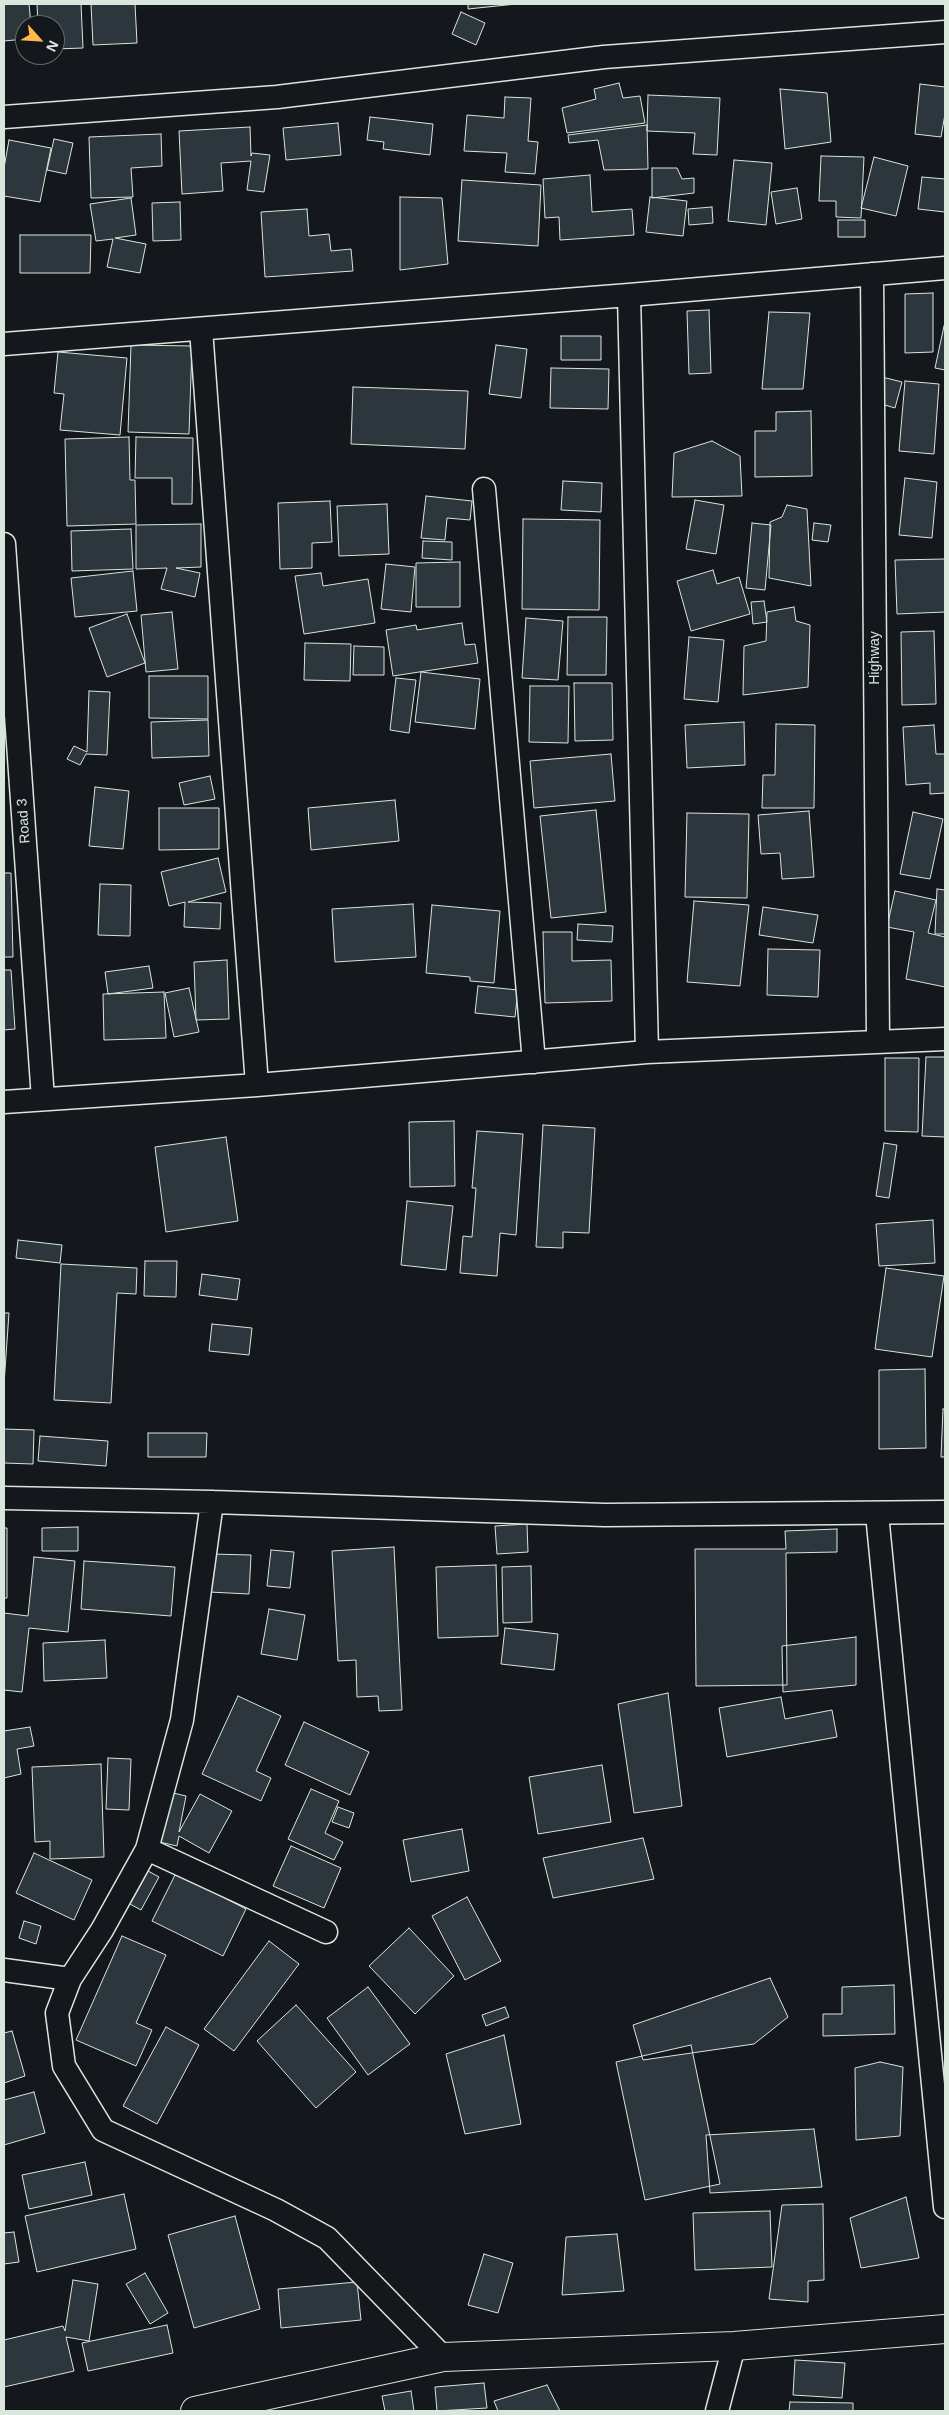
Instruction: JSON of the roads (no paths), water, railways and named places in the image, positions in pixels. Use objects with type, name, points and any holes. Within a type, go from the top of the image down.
[{"type":"street","points":[[4,117],[277,97],[604,57],[945,32]]},
{"type":"street","points":[[4,344],[945,268]]},
{"type":"street","name":"Highway","points":[[872,274],[878,1042]]},
{"type":"street","points":[[629,295],[647,1052]]},
{"type":"street","points":[[201,328],[257,1085]]},
{"type":"street","points":[[484,489],[534,1062]]},
{"type":"street","name":"Road 3","points":[[4,544],[43,1099]]},
{"type":"street","points":[[4,1102],[257,1085],[647,1052],[945,1039]]},
{"type":"street","points":[[4,1498],[212,1502],[605,1515],[945,1512]]},
{"type":"street","points":[[212,1502],[182,1720],[147,1849],[102,1930],[70,1980],[57,2013],[64,2066],[102,2130],[276,2210],[327,2238],[443,2357]]},
{"type":"street","points":[[877,1514],[945,2207]]},
{"type":"street","points":[[147,1849],[326,1932]]},
{"type":"street","points":[[4,1970],[70,1980]]},
{"type":"street","points":[[195,2411],[443,2357],[734,2346],[945,2329]]},
{"type":"street","points":[[717,2411],[734,2346]]}]
